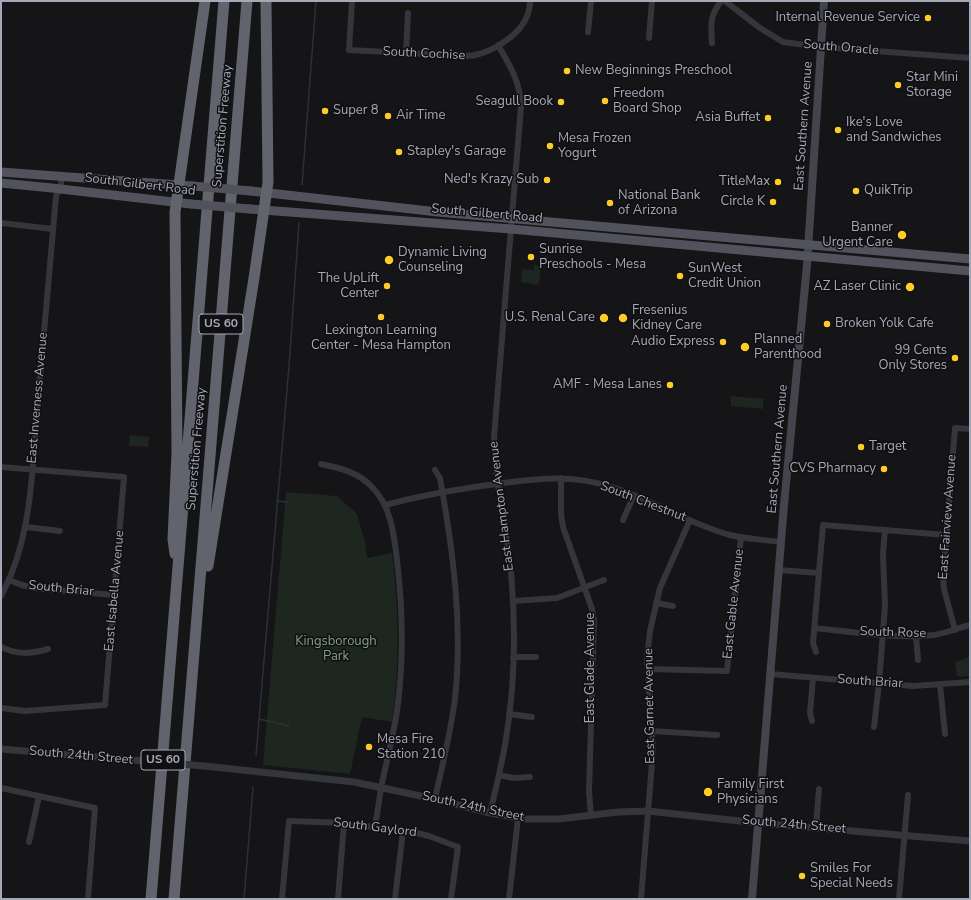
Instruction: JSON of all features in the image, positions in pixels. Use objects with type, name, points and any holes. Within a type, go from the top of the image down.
[{"type":"highway","points":[[178,572],[173,539],[177,453],[175,212],[205,1]]},
{"type":"highway","name":"Superstition Freeway","points":[[152,899],[224,1]]},
{"type":"highway","name":"Superstition Freeway","points":[[174,899],[247,1]]},
{"type":"highway","points":[[194,647],[265,211],[268,182],[266,1]]},
{"type":"main road","name":"East Southern Avenue","points":[[752,899],[781,542],[808,257],[824,1]]},
{"type":"main road","name":"South Gilbert Road","points":[[1,172],[251,191],[512,219],[970,259]]},
{"type":"main road","name":"South Gilbert Road","points":[[1,183],[56,191],[176,203],[511,229],[970,271]]},
{"type":"main road","points":[[946,257],[947,269]]},
{"type":"street","name":"South Cochise","points":[[352,1],[349,50],[406,54],[473,56],[498,46]]},
{"type":"street","points":[[498,46],[524,23],[530,9],[530,1]]},
{"type":"street","points":[[588,32],[591,1]]},
{"type":"street","points":[[649,38],[652,1]]},
{"type":"street","points":[[712,43],[711,21],[713,12],[721,1]]},
{"type":"street","name":"South Oracle","points":[[725,1],[777,39],[790,43],[821,47],[970,58]]},
{"type":"street","points":[[406,54],[408,13]]},
{"type":"street","name":"East Hampton Avenue","points":[[490,813],[506,738],[513,657],[513,600],[508,548],[494,453],[494,430],[521,114],[521,96],[518,84],[498,46]]},
{"type":"street","name":"East Inverness Avenue","points":[[56,191],[57,177]]},
{"type":"street","name":"East Inverness Avenue","points":[[1,596],[10,580],[26,527],[57,177]]},
{"type":"street","points":[[1,223],[53,228]]},
{"type":"street","name":"East Fairview Avenue","points":[[955,630],[944,589],[946,535],[955,428],[970,429]]},
{"type":"street","points":[[321,464],[344,469],[354,473],[372,486],[386,505],[393,534],[398,572],[403,642],[402,669],[397,712],[381,787],[375,828]]},
{"type":"street","points":[[1,467],[32,470]]},
{"type":"street","name":"East Isabella Avenue","points":[[1,708],[25,711],[105,705],[124,477],[32,470]]},
{"type":"street","points":[[435,470],[440,478],[456,600],[457,656],[457,676],[451,724],[435,799]]},
{"type":"street","name":"South Chestnut","points":[[386,505],[442,492],[528,479],[561,478],[612,487],[723,533],[781,542]]},
{"type":"street","name":"East Glade Avenue","points":[[561,478],[561,514],[563,527],[592,609],[594,626],[589,792],[592,815]]},
{"type":"street","points":[[623,520],[634,495]]},
{"type":"street","name":"East Garnet Avenue","points":[[641,899],[652,768],[652,731],[648,645],[656,603],[667,571],[690,520]]},
{"type":"street","points":[[816,652],[813,643],[823,525],[946,535]]},
{"type":"street","points":[[26,527],[60,531]]},
{"type":"street","points":[[874,727],[884,635],[885,606],[883,554],[885,530]]},
{"type":"street","name":"East Gable Avenue","points":[[648,669],[727,671],[741,537]]},
{"type":"street","points":[[779,570],[819,574]]},
{"type":"street","name":"South Briar","points":[[10,580],[34,588],[114,594]]},
{"type":"street","points":[[513,600],[557,598],[604,580]]},
{"type":"street","points":[[656,603],[673,606]]},
{"type":"street","name":"South Rose","points":[[814,628],[884,635],[916,636],[936,634],[970,625]]},
{"type":"street","points":[[916,636],[918,660]]},
{"type":"street","points":[[1,647],[21,654],[34,653],[48,649]]},
{"type":"street","points":[[513,657],[536,657]]},
{"type":"street","name":"South Briar","points":[[770,674],[913,686],[970,682]]},
{"type":"street","points":[[812,721],[810,713],[813,678]]},
{"type":"street","points":[[940,685],[945,734]]},
{"type":"street","points":[[509,714],[532,716]]},
{"type":"street","points":[[652,731],[717,734]]},
{"type":"street","name":"South 24th Street","points":[[1,749],[204,766],[335,779],[381,787],[490,813],[518,818],[559,819],[618,812],[648,811],[758,823],[970,841]]},
{"type":"street","points":[[499,775],[514,778],[530,777]]},
{"type":"street","points":[[1,788],[95,808],[88,899]]},
{"type":"street","points":[[816,827],[819,789]]},
{"type":"street","points":[[899,899],[908,795]]},
{"type":"street","points":[[29,842],[39,796]]},
{"type":"street","points":[[509,899],[518,818]]},
{"type":"street","name":"South Gaylord","points":[[282,899],[289,821],[344,823],[404,831],[429,836],[458,847],[451,899]]},
{"type":"street","points":[[338,899],[344,823]]},
{"type":"street","points":[[395,899],[404,831]]},
{"type":"green space","points":[[534,265],[541,266],[539,285],[521,282],[522,269],[534,270]]},
{"type":"green space","points":[[731,396],[763,399],[763,409],[731,406]]},
{"type":"green space","points":[[130,435],[149,437],[148,447],[129,446]]},
{"type":"green space","name":"Kingsborough Park","points":[[286,492],[337,496],[357,514],[365,542],[367,558],[392,553],[398,637],[395,701],[392,722],[362,717],[350,774],[263,765]]},
{"type":"green space","points":[[970,657],[970,676],[957,677],[955,662]]},
{"type":"waterway","points":[[302,185],[316,1]]},
{"type":"waterway","points":[[256,755],[289,366],[299,223]]},
{"type":"waterway","points":[[277,501],[287,502]]},
{"type":"waterway","points":[[259,719],[289,726]]},
{"type":"waterway","points":[[244,899],[253,787]]},
{"type":"place","name":"Internal Revenue Service","points":[[928,18]]},
{"type":"place","name":"New Beginnings Preschool","points":[[567,71]]},
{"type":"place","name":"Star Mini Storage","points":[[898,85]]},
{"type":"place","name":"Freedom Board Shop","points":[[605,101]]},
{"type":"place","name":"Seagull Book","points":[[561,102]]},
{"type":"place","name":"Super 8","points":[[325,111]]},
{"type":"place","name":"Air Time","points":[[388,116]]},
{"type":"place","name":"Asia Buffet","points":[[768,118]]},
{"type":"place","name":"Ike's Love and Sandwiches","points":[[838,130]]},
{"type":"place","name":"Mesa Frozen Yogurt","points":[[550,146]]},
{"type":"place","name":"Stapley's Garage","points":[[399,152]]},
{"type":"place","name":"Ned's Krazy Sub","points":[[547,180]]},
{"type":"place","name":"TitleMax","points":[[778,182]]},
{"type":"place","name":"QuikTrip","points":[[856,191]]},
{"type":"place","name":"Circle K","points":[[773,202]]},
{"type":"place","name":"National Bank of Arizona","points":[[610,203]]},
{"type":"place","name":"Banner Urgent Care","points":[[902,235]]},
{"type":"place","name":"Sunrise Preschools - Mesa","points":[[531,257]]},
{"type":"place","name":"Dynamic Living Counseling","points":[[389,260]]},
{"type":"place","name":"SunWest Credit Union","points":[[680,276]]},
{"type":"place","name":"The UpLift Center","points":[[387,286]]},
{"type":"place","name":"AZ Laser Clinic","points":[[910,287]]},
{"type":"place","name":"Lexington Learning Center - Mesa Hampton","points":[[381,317]]},
{"type":"place","name":"U.S. Renal Care","points":[[604,318]]},
{"type":"place","name":"Fresenius Kidney Care","points":[[623,318]]},
{"type":"place","name":"Broken Yolk Cafe","points":[[827,324]]},
{"type":"place","name":"Audio Express","points":[[723,342]]},
{"type":"place","name":"Planned Parenthood","points":[[745,347]]},
{"type":"place","name":"99 Cents Only Stores","points":[[955,358]]},
{"type":"place","name":"AMF - Mesa Lanes","points":[[670,385]]},
{"type":"place","name":"Target","points":[[861,447]]},
{"type":"place","name":"CVS Pharmacy","points":[[884,469]]},
{"type":"place","name":"Mesa Fire Station 210","points":[[369,747]]},
{"type":"place","name":"Family First Physicians","points":[[708,792]]},
{"type":"place","name":"Smiles For Special Needs","points":[[802,876]]}]
